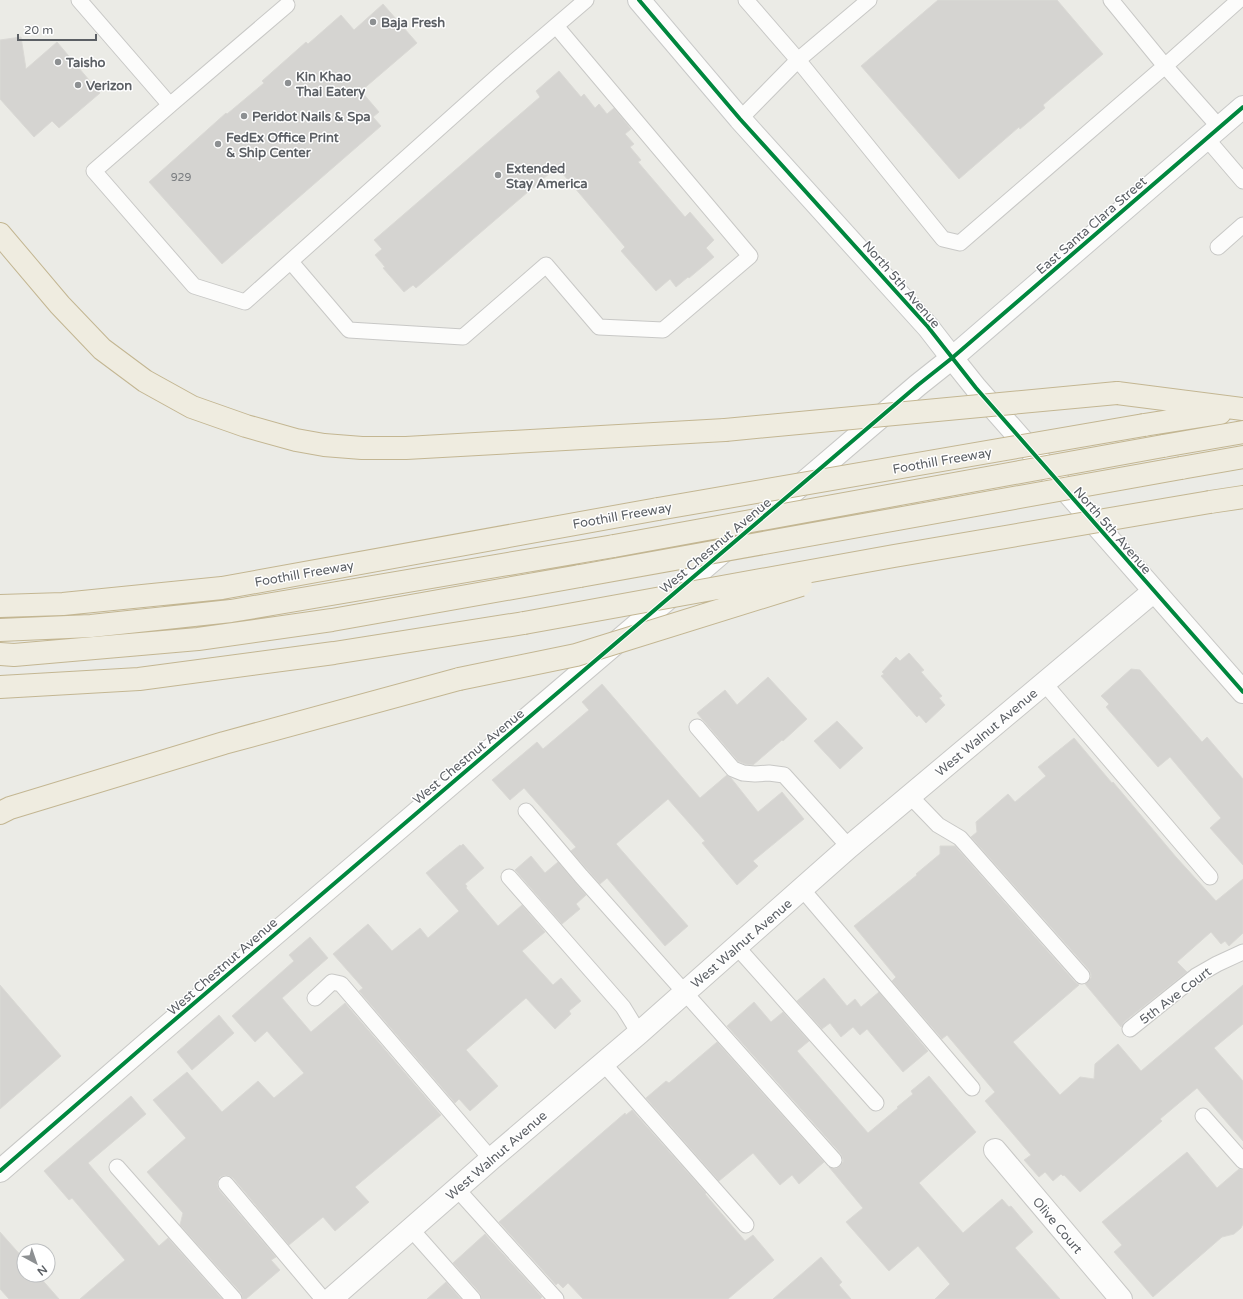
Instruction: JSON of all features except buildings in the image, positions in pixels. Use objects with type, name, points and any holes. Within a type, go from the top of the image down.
[{"type":"highway","points":[[0,234],[60,305],[102,349],[145,381],[192,407],[246,426],[296,440],[324,445],[362,448],[406,448],[725,430],[1117,393],[1243,409]]},
{"type":"highway","name":"Foothill Freeway","points":[[0,606],[63,604],[222,588],[658,509],[1243,409]]},
{"type":"highway","points":[[0,630],[91,626],[231,611],[614,546],[1243,432]]},
{"type":"highway","points":[[0,654],[14,655],[206,638],[332,620],[1243,457]]},
{"type":"highway","points":[[0,687],[139,679],[334,653],[524,623],[894,556],[1243,497]]},
{"type":"highway","points":[[0,813],[10,808],[224,743],[458,679],[576,655],[894,556]]},
{"type":"street","name":"North 5th Avenue","points":[[639,0],[740,119],[928,327],[976,388],[1243,692]]},
{"type":"street","name":"East Santa Clara Street","points":[[952,358],[1243,107]]},
{"type":"street","name":"West Chestnut Avenue","points":[[0,1171],[332,885],[918,385],[952,358]]},
{"type":"street","name":"West Walnut Avenue","points":[[331,1299],[411,1228],[639,1033],[849,847],[1154,591]]},
{"type":"street","name":"Olive Court","points":[[995,1150],[1121,1299]]},
{"type":"lane","points":[[79,0],[170,105]]},
{"type":"lane","points":[[287,2],[94,171],[194,286],[245,302],[501,73],[586,0]]},
{"type":"lane","points":[[740,119],[798,60],[869,0]]},
{"type":"lane","points":[[1111,0],[1165,66],[1213,134],[1243,181]]},
{"type":"lane","points":[[748,1],[798,60],[943,239],[960,243],[1239,0]]},
{"type":"lane","points":[[291,262],[349,330],[463,337],[546,265],[599,327],[663,330],[750,256],[556,26]]},
{"type":"lane","points":[[1218,247],[1243,225]]},
{"type":"lane","points":[[1044,683],[1210,877]]},
{"type":"lane","points":[[697,727],[734,769],[755,774],[769,773],[784,775],[849,847]]},
{"type":"lane","points":[[910,796],[938,825],[960,838],[1082,976]]},
{"type":"lane","points":[[526,811],[581,876],[834,1160]]},
{"type":"lane","points":[[509,878],[623,1007],[639,1033]]},
{"type":"lane","points":[[802,889],[972,1088]]},
{"type":"lane","points":[[737,947],[876,1103]]},
{"type":"lane","name":"5th Ave Court","points":[[1130,1029],[1196,976],[1243,952]]},
{"type":"lane","points":[[314,998],[332,982],[341,984],[491,1159]]},
{"type":"lane","points":[[603,1063],[746,1225]]},
{"type":"lane","points":[[1204,1116],[1243,1161]]},
{"type":"lane","points":[[117,1166],[234,1299]]},
{"type":"lane","points":[[226,1184],[324,1299]]},
{"type":"lane","points":[[457,1189],[556,1299]]},
{"type":"lane","points":[[411,1228],[473,1299]]},
{"type":"cycle path","points":[[639,0],[740,119],[928,327],[976,388],[1243,692]]},
{"type":"cycle path","points":[[0,1171],[151,1040],[918,385],[952,358],[1243,107]]},
{"type":"place","name":"Baja Fresh","points":[[373,22]]},
{"type":"place","name":"Taisho","points":[[58,62]]},
{"type":"place","name":"Kin Khao Thai Eatery","points":[[288,83]]},
{"type":"place","name":"Verizon","points":[[78,85]]},
{"type":"place","name":"Peridot Nails & Spa","points":[[244,116]]},
{"type":"place","name":"FedEx Office Print & Ship Center","points":[[218,144]]},
{"type":"place","name":"Extended Stay America","points":[[498,175]]}]
